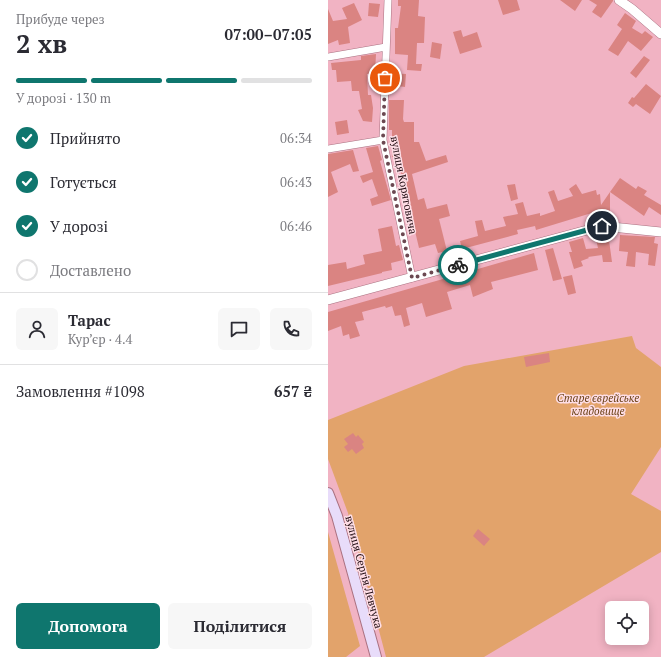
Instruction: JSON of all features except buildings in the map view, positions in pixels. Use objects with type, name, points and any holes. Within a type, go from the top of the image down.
[{"type":"main road","name":"вулиця Сергія Левчука","points":[[328,493],[337,516],[376,657]]},
{"type":"street","name":"вулиця Корятовича","points":[[388,0],[383,140],[412,278]]},
{"type":"street","points":[[619,0],[661,34]]},
{"type":"street","points":[[328,57],[386,48]]},
{"type":"street","points":[[328,149],[383,140]]},
{"type":"street","points":[[328,300],[602,226],[661,232]]},
{"type":"green space","name":"Старе єврейське кладовище","points":[[632,336],[636,348],[661,367],[661,447],[631,494],[661,511],[661,552],[484,657],[386,657],[348,513],[328,459],[328,420],[464,366]]},
{"type":"green space","points":[[328,532],[360,646],[346,657],[328,657]]},
{"type":"way so far","points":[[385,78],[383,140],[412,278],[458,265]]},
{"type":"route","points":[[458,265],[602,226]]}]
